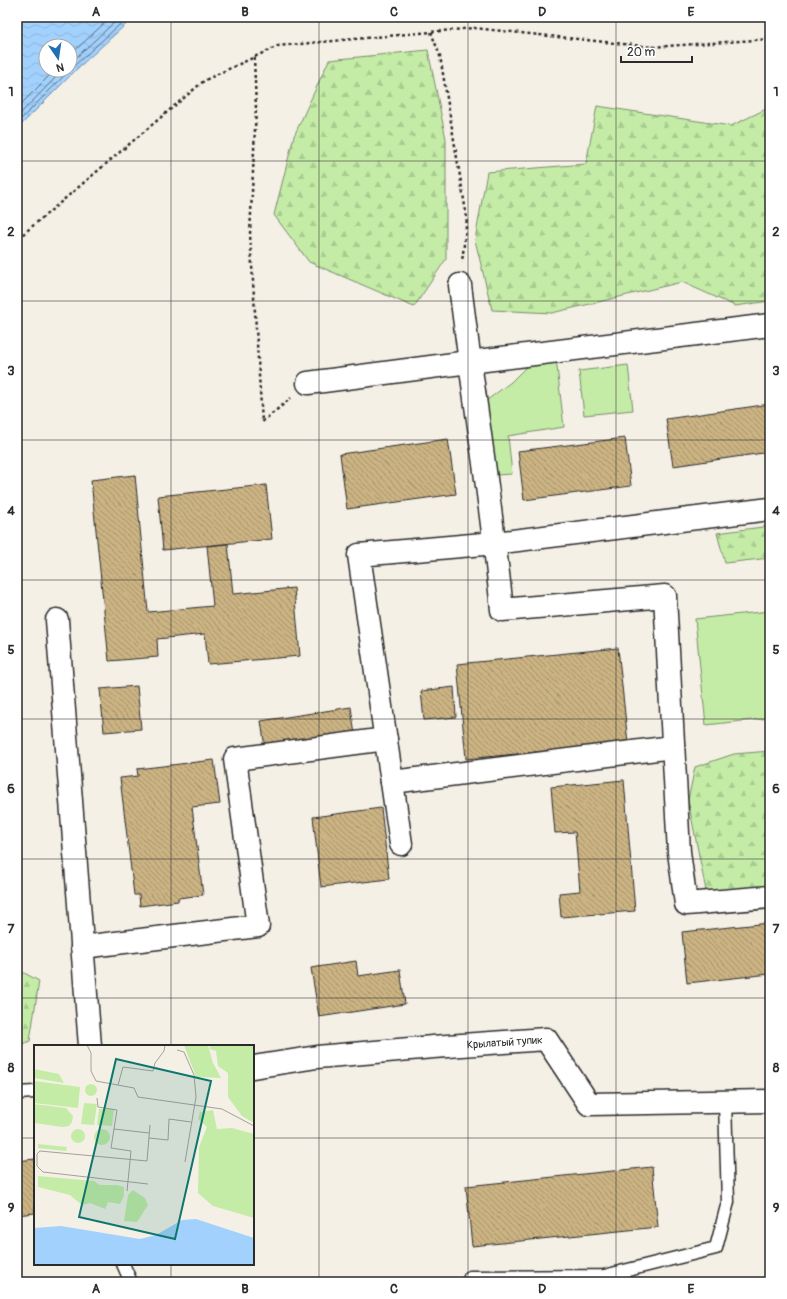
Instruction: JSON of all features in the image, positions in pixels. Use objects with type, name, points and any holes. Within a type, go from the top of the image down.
[{"type":"street","points":[[460,285],[469,362],[495,543],[502,610],[665,596],[678,852],[686,904],[770,897]]},
{"type":"street","points":[[308,383],[770,325]]},
{"type":"street","points":[[401,844],[359,555],[495,543],[770,509]]},
{"type":"street","points":[[57,620],[90,1045]]},
{"type":"street","points":[[82,947],[258,926],[235,759],[386,739]]},
{"type":"street","points":[[392,782],[673,747]]},
{"type":"street","name":"Крылатый тупик","points":[[254,1067],[317,1057],[546,1039],[589,1104],[770,1101]]},
{"type":"lane","points":[[17,1093],[34,1092]]},
{"type":"lane","points":[[471,1282],[470,1277],[604,1276],[716,1248],[728,1202],[725,1102]]},
{"type":"lane","points":[[124,1265],[132,1282]]},
{"type":"path","points":[[17,236],[22,235],[205,80],[278,46],[474,28],[652,47],[770,39]]},
{"type":"path","points":[[431,32],[440,56],[467,218],[460,285]]},
{"type":"path","points":[[254,57],[256,108],[250,234],[262,422],[308,383]]},
{"type":"green space","points":[[428,50],[446,139],[446,259],[414,307],[309,262],[274,215],[294,136],[329,60]]},
{"type":"green space","points":[[597,106],[731,126],[770,107],[770,301],[735,306],[682,282],[552,313],[492,310],[475,240],[487,172],[586,164]]},
{"type":"green space","points":[[537,356],[556,358],[564,427],[508,436],[512,474],[496,475],[486,401],[511,382]]},
{"type":"green space","points":[[628,365],[633,410],[584,415],[579,371]]},
{"type":"green space","points":[[770,526],[770,558],[725,563],[717,533]]},
{"type":"green space","points":[[770,611],[770,718],[706,725],[695,619]]},
{"type":"green space","points":[[770,751],[770,900],[709,906],[688,800],[695,767],[734,754]]},
{"type":"green space","points":[[17,969],[39,981],[30,1041],[17,1046]]},
{"type":"water","points":[[17,17],[134,17],[78,68],[78,38],[38,38],[38,78],[68,78],[17,129]]},
{"type":"building","points":[[770,404],[770,452],[673,466],[666,419]]},
{"type":"building","points":[[625,438],[631,486],[524,500],[518,451]]},
{"type":"building","points":[[448,439],[456,494],[347,509],[340,454]]},
{"type":"building","points":[[135,475],[148,612],[213,606],[207,546],[228,544],[233,594],[294,588],[300,656],[208,664],[205,634],[157,639],[158,657],[109,661],[91,480]]},
{"type":"building","points":[[266,485],[272,539],[163,550],[158,496]]},
{"type":"building","points":[[618,648],[628,743],[466,759],[457,664]]},
{"type":"building","points":[[137,686],[141,729],[104,732],[100,689]]},
{"type":"building","points":[[454,687],[456,717],[424,720],[421,691]]},
{"type":"building","points":[[351,707],[355,735],[265,748],[261,721]]},
{"type":"building","points":[[214,760],[220,804],[192,807],[203,895],[178,898],[178,901],[140,906],[139,895],[134,895],[120,778],[138,776],[137,769]]},
{"type":"building","points":[[624,780],[635,911],[561,917],[559,893],[580,891],[575,832],[555,833],[551,787]]},
{"type":"building","points":[[381,808],[389,879],[321,887],[313,817]]},
{"type":"building","points":[[770,923],[770,974],[687,983],[682,932]]},
{"type":"building","points":[[356,961],[358,976],[400,970],[405,1004],[319,1017],[311,968]]},
{"type":"building","points":[[34,1159],[34,1213],[17,1215],[17,1161]]},
{"type":"building","points":[[652,1167],[658,1227],[472,1246],[466,1186]]}]
